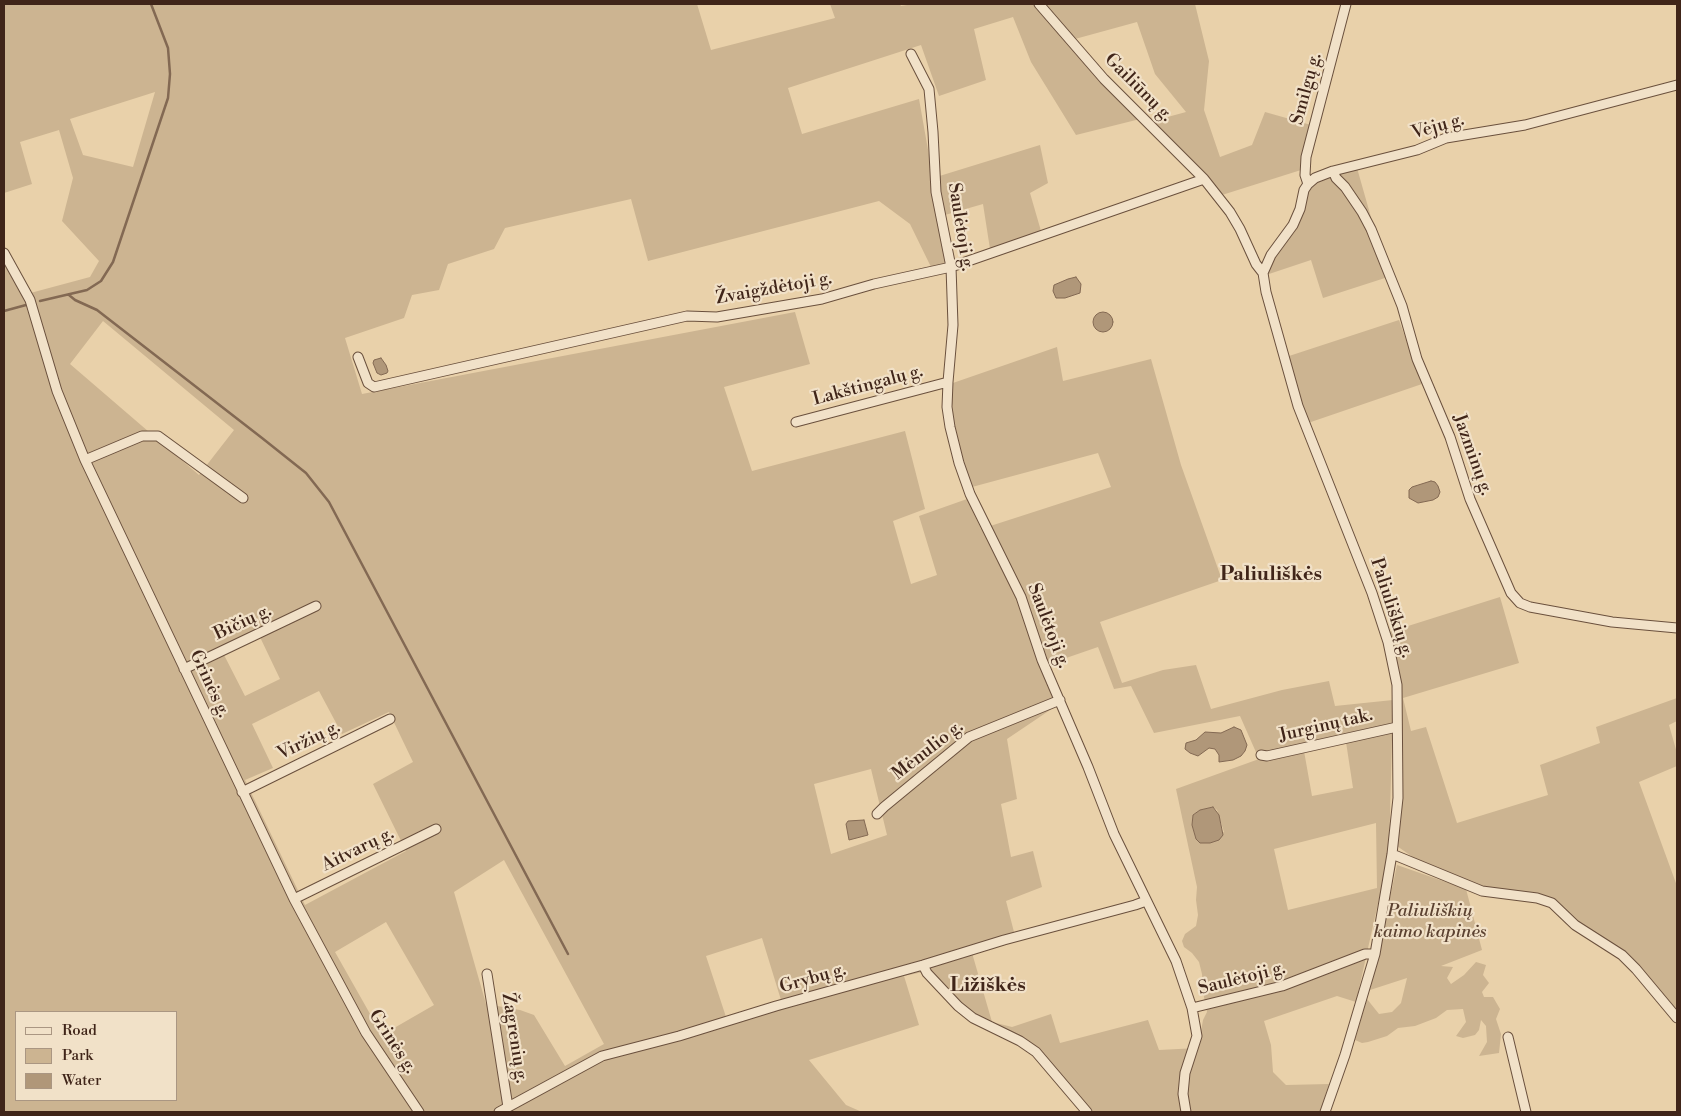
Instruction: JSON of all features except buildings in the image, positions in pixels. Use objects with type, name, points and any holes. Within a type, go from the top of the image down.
[{"type":"street","name":"Gailiūnų g.","points":[[1039,4],[1104,79],[1176,148],[1216,194]]},
{"type":"street","name":"Smilgų g.","points":[[1308,184],[1304,175],[1306,157],[1346,4]]},
{"type":"street","name":"Saulėtoji g.","points":[[911,54],[929,90],[934,132],[936,192],[951,268],[954,325],[947,407],[959,463],[970,494],[1021,597],[1042,660],[1114,834],[1176,961],[1192,1008],[1282,986],[1365,954],[1375,954]]},
{"type":"street","name":"Vėjų g.","points":[[1308,184],[1315,178],[1333,171],[1417,150],[1446,138],[1525,125],[1677,85]]},
{"type":"street","name":"Jazminų g.","points":[[1333,171],[1336,178],[1345,187],[1362,212],[1371,229],[1402,306],[1418,360],[1450,437],[1470,499],[1512,593],[1520,603],[1530,607],[1612,622],[1677,628]]},
{"type":"street","name":"Žvaigždėtoji g.","points":[[358,357],[368,383],[374,387],[687,316],[717,317],[822,299],[874,284],[951,268],[1204,178]]},
{"type":"street","points":[[1263,272],[1271,255],[1293,225],[1300,208],[1304,190],[1308,184]]},
{"type":"street","name":"Paliuliškių g.","points":[[1216,194],[1230,212],[1256,264],[1263,272],[1268,301],[1298,406],[1372,593],[1388,642],[1397,685],[1398,798],[1392,854],[1375,954],[1345,1055],[1325,1112]]},
{"type":"street","name":"Grinės g.","points":[[4,253],[30,300],[57,391],[85,460],[242,792],[294,899],[366,1033],[419,1112]]},
{"type":"street","name":"Lakštingalų g.","points":[[796,422],[948,382]]},
{"type":"street","points":[[85,460],[142,436],[158,436],[243,498]]},
{"type":"street","name":"Bičių g.","points":[[184,669],[316,606]]},
{"type":"street","name":"Mėnulio g.","points":[[877,814],[969,736],[1060,700]]},
{"type":"street","name":"Viržių g.","points":[[242,792],[390,720]]},
{"type":"street","name":"Jurginų tak.","points":[[1261,755],[1267,756],[1397,727]]},
{"type":"street","name":"Aitvarų g.","points":[[294,899],[436,829]]},
{"type":"street","points":[[1392,854],[1482,891],[1537,898],[1552,903],[1575,926],[1622,955],[1677,1018]]},
{"type":"street","name":"Grybų g.","points":[[498,1112],[602,1056],[679,1036],[1004,940],[1146,901]]},
{"type":"street","points":[[923,965],[927,973],[958,1006],[974,1018],[1020,1041],[1036,1052],[1087,1112]]},
{"type":"street","name":"Žagrenių g.","points":[[487,974],[508,1107]]},
{"type":"street","points":[[1186,1112],[1183,1094],[1185,1073],[1196,1036],[1192,1008]]},
{"type":"street","points":[[1508,1037],[1526,1112]]},
{"type":"green space","points":[[4,4],[697,4],[711,50],[835,18],[830,4],[900,4],[901,6],[913,4],[1034,4],[1107,88],[1140,119],[1076,135],[1031,62],[1013,17],[974,29],[986,80],[939,96],[921,45],[788,88],[802,134],[919,99],[933,178],[1040,145],[1048,183],[1030,193],[1041,231],[990,249],[983,204],[938,217],[947,264],[931,267],[910,224],[879,201],[648,261],[631,199],[505,228],[494,249],[448,264],[439,290],[412,295],[404,318],[345,338],[362,394],[795,312],[810,364],[724,387],[752,471],[905,431],[925,509],[893,521],[911,584],[937,575],[919,516],[967,499],[981,529],[1111,487],[1098,453],[972,487],[956,441],[950,384],[1057,347],[1063,381],[1151,359],[1181,465],[1222,580],[1100,622],[1122,683],[1163,670],[1196,665],[1211,709],[1282,690],[1329,681],[1335,706],[1393,700],[1389,854],[1356,1002],[1337,996],[1264,1021],[1271,1045],[1273,1072],[1286,1085],[1329,1084],[1320,1112],[1081,1112],[1030,1051],[1002,1037],[923,972],[904,976],[919,1025],[809,1060],[846,1105],[862,1112],[4,1112],[4,263],[23,295],[90,277],[99,261],[62,221],[73,178],[59,130],[20,142],[32,184],[4,193]],"holes":[[[155,92],[133,167],[83,155],[70,119]],[[103,321],[234,430],[199,475],[70,364]],[[259,635],[280,679],[245,696],[223,653]],[[1098,647],[1114,689],[1131,686],[1154,733],[1240,716],[1259,759],[1176,789],[1197,887],[1198,915],[1196,926],[1185,934],[1182,941],[1184,947],[1199,962],[1202,974],[1207,1012],[1203,1020],[1198,1048],[1159,1050],[1148,1020],[1060,1043],[1051,1014],[1012,1027],[992,1022],[970,946],[1014,932],[1006,901],[1042,887],[1033,851],[1011,857],[1001,804],[1017,799],[1007,739],[1056,706],[1040,667]],[[319,691],[342,734],[389,712],[413,762],[373,784],[406,851],[305,905],[245,780],[273,768],[252,724]],[[1346,742],[1353,788],[1312,796],[1304,751]],[[871,769],[887,835],[831,854],[814,784]],[[1213,807],[1217,810],[1224,832],[1196,839],[1192,825],[1193,815],[1200,810]],[[1376,823],[1377,888],[1288,910],[1274,849]],[[504,860],[604,1044],[565,1066],[534,1015],[520,1010],[486,1004],[454,892]],[[386,922],[434,1005],[382,1035],[335,952]],[[762,938],[781,1000],[727,1020],[706,956]]]},
{"type":"green space","points":[[1044,4],[1195,4],[1209,61],[1204,110],[1220,157],[1252,145],[1265,112],[1311,125],[1301,170],[1222,195],[1153,121],[1186,112],[1155,74],[1137,22],[1075,39]]},
{"type":"green space","points":[[1357,168],[1388,277],[1323,298],[1311,260],[1266,275],[1266,271],[1296,230],[1311,185],[1322,178]]},
{"type":"green space","points":[[1399,320],[1422,384],[1308,423],[1286,357]]},
{"type":"green space","points":[[1500,597],[1519,663],[1403,698],[1411,731],[1426,727],[1457,823],[1548,795],[1540,765],[1600,743],[1596,727],[1677,698],[1677,721],[1669,725],[1677,753],[1677,766],[1639,782],[1677,886],[1677,1014],[1627,955],[1579,922],[1557,904],[1485,888],[1421,863],[1397,846],[1402,786],[1389,632]]},
{"type":"green space","name":"Paliuliškių kaimo kapinės","points":[[1397,865],[1466,889],[1482,950],[1441,966],[1453,967],[1447,978],[1451,984],[1464,975],[1476,962],[1486,965],[1483,975],[1489,983],[1482,992],[1484,997],[1493,997],[1500,1009],[1496,1019],[1501,1034],[1499,1053],[1479,1056],[1487,1042],[1486,1026],[1481,1020],[1479,1030],[1475,1035],[1463,1038],[1456,1036],[1466,1022],[1463,1009],[1447,1010],[1436,1018],[1415,1026],[1398,1028],[1387,1036],[1368,1042],[1362,1043],[1355,1040],[1367,999],[1379,1014],[1392,1012],[1401,1003],[1407,978],[1370,990]]},
{"type":"water","points":[[1076,277],[1081,284],[1080,293],[1065,298],[1056,298],[1053,291],[1054,285]]},
{"type":"water","points":[[1103,312],[1110,315],[1113,322],[1110,329],[1103,332],[1096,329],[1093,322],[1096,315]]},
{"type":"water","points":[[381,358],[388,371],[381,375],[377,373],[373,363],[374,360]]},
{"type":"water","points":[[1431,481],[1435,482],[1438,486],[1440,492],[1438,497],[1418,503],[1409,498],[1409,490],[1412,487]]},
{"type":"water","points":[[1234,727],[1241,730],[1247,745],[1241,756],[1233,760],[1219,762],[1219,755],[1215,749],[1209,748],[1198,756],[1185,749],[1186,743],[1196,740],[1205,732],[1221,733]]},
{"type":"water","points":[[1213,807],[1219,815],[1223,835],[1219,840],[1210,843],[1200,843],[1196,839],[1192,825],[1193,815],[1200,810]]},
{"type":"water","points":[[864,820],[868,835],[849,840],[846,824],[848,821]]},
{"type":"waterway","points":[[40,301],[87,290],[101,281],[113,262],[168,98],[170,74],[168,48],[151,4]]},
{"type":"waterway","points":[[69,295],[75,300],[97,310],[306,473],[329,502],[568,954]]},
{"type":"waterway","points":[[4,311],[26,305]]},
{"type":"district","name":"Paliuliškės","points":[[1271,575]]},
{"type":"district","name":"Ližiškės","points":[[988,986]]}]
